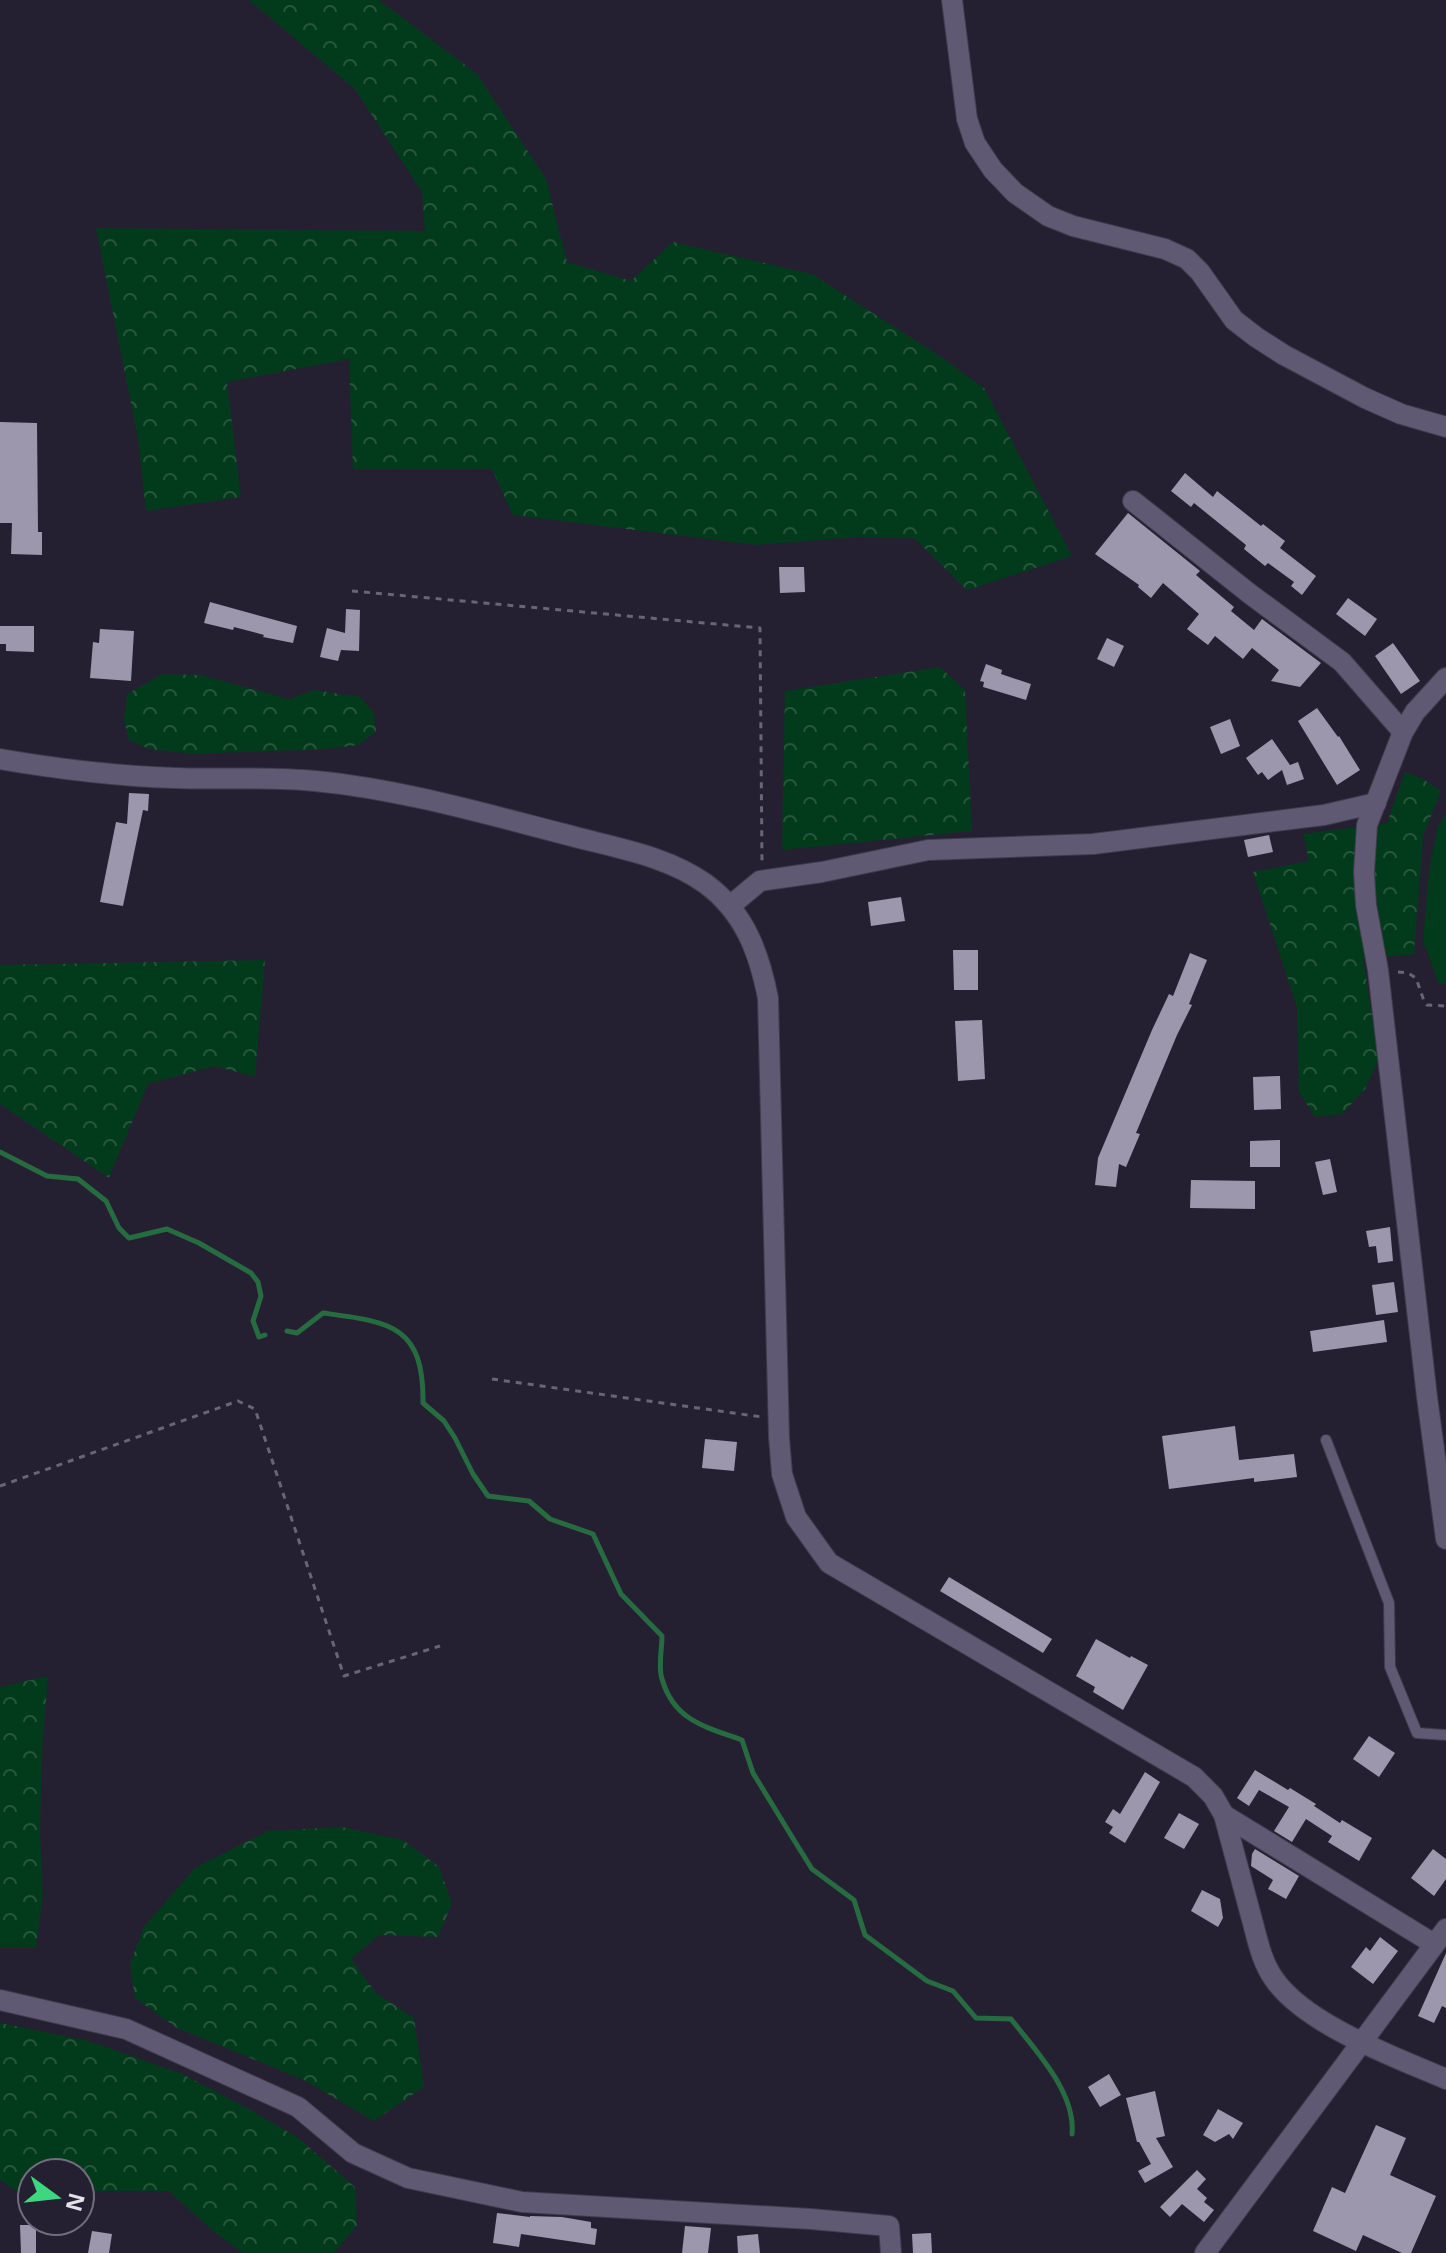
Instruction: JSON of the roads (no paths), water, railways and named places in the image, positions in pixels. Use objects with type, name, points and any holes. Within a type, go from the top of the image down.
[{"type":"street","points":[[952,0],[967,119],[975,143],[993,170],[1015,193],[1048,216],[1073,226],[1165,249],[1187,259],[1234,320],[1256,337],[1365,398],[1401,414],[1446,427]]},
{"type":"street","points":[[1133,501],[1342,662],[1403,732]]},
{"type":"street","points":[[1446,678],[1415,712],[1403,732],[1367,825],[1364,872],[1446,1539]]},
{"type":"street","points":[[0,759],[114,775],[310,780],[356,785],[405,794],[659,860],[706,884],[730,906],[756,949],[768,998],[779,1419],[782,1474],[796,1517],[829,1563],[1194,1777],[1213,1796],[1224,1815],[1261,1953],[1272,1977],[1288,1996],[1324,2021],[1363,2043],[1446,2079]]},
{"type":"street","points":[[730,906],[760,881],[928,850],[1093,844],[1324,815],[1376,803]]},
{"type":"street","points":[[1205,2253],[1440,1936],[1224,1815]]},
{"type":"street","points":[[0,2000],[126,2029],[298,2107],[353,2153],[408,2178],[522,2202],[889,2226],[891,2253]]},
{"type":"lane","points":[[1326,1440],[1389,1603],[1390,1667],[1417,1733],[1446,1735]]},
{"type":"waterway","points":[[0,1152],[47,1176],[78,1179],[106,1201],[119,1228],[129,1238],[167,1229],[199,1243],[251,1273],[258,1282],[261,1296],[253,1321],[259,1337],[265,1335]]},
{"type":"waterway","points":[[287,1331],[297,1333],[323,1313],[384,1325],[409,1342],[422,1377],[423,1403],[444,1421],[488,1496],[529,1501],[550,1519],[593,1534],[621,1594],[662,1636],[661,1674],[674,1704],[693,1720],[742,1740],[753,1773],[812,1869],[854,1900],[865,1935],[927,1981],[953,1991],[976,2018],[1011,2019],[1061,2087],[1072,2118],[1072,2134]]}]
